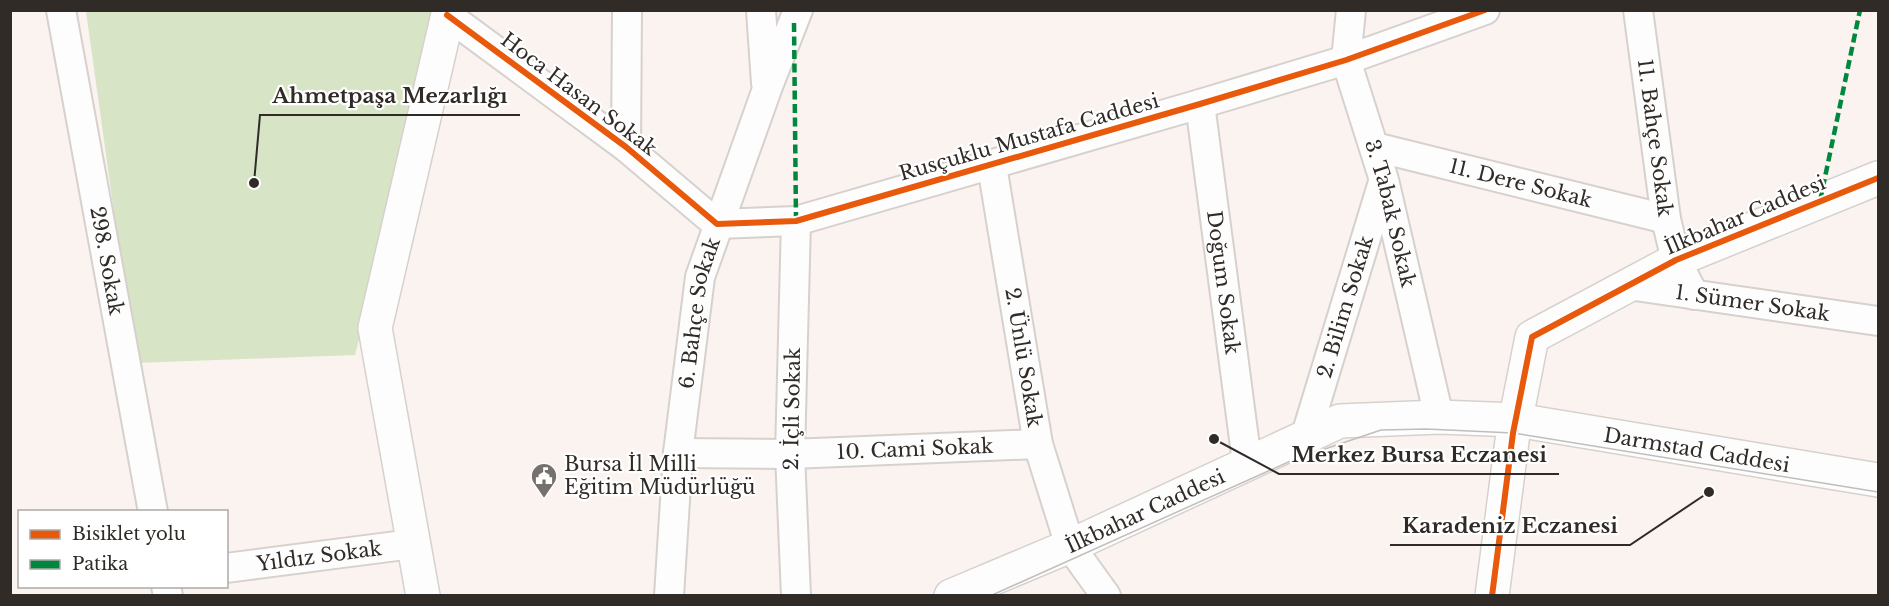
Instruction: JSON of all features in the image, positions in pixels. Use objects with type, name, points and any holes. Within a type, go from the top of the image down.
[{"type":"street","name":"298. Sokak","points":[[61,10],[153,510]]},
{"type":"street","points":[[626,147],[627,10]]},
{"type":"street","points":[[761,10],[767,89]]},
{"type":"street","name":"6. Bahçe Sokak","points":[[669,596],[678,453],[700,277],[717,224],[798,10]]},
{"type":"street","name":"3. Tabak Sokak","points":[[1351,10],[1346,60],[1384,180],[1439,417]]},
{"type":"street","name":"Rusçuklu Mustafa Caddesi","points":[[717,224],[796,221],[992,166],[1346,60],[1485,10]]},
{"type":"street","name":"11. Bahçe Sokak","points":[[1638,10],[1666,219],[1676,260],[1694,295]]},
{"type":"street","points":[[423,596],[375,328],[448,13]]},
{"type":"street","name":"Hoca Hasan Sokak","points":[[448,13],[626,147],[717,224]]},
{"type":"street","name":"Doğum Sokak","points":[[1200,104],[1247,462]]},
{"type":"street","name":"11. Dere Sokak","points":[[1375,147],[1666,219]]},
{"type":"street","name":"2. Ünlü Sokak","points":[[992,166],[1038,444],[1070,546],[1106,596]]},
{"type":"street","name":"İlkbahar Caddesi","points":[[951,596],[1070,546],[1247,462],[1340,421],[1439,417],[1516,420],[1532,337],[1676,260],[1878,178]]},
{"type":"street","name":"2. Bilim Sokak","points":[[1306,435],[1384,180]]},
{"type":"street","name":"2. İçli Sokak","points":[[796,221],[790,454],[796,596]]},
{"type":"street","name":"1. Sümer Sokak","points":[[1628,285],[1878,321]]},
{"type":"street","points":[[1492,596],[1516,420]]},
{"type":"street","name":"Darmstad Caddesi","points":[[1516,420],[1878,480]]},
{"type":"street","name":"10. Cami Sokak","points":[[678,453],[790,454],[1038,444]]},
{"type":"street","name":"Yıldız Sokak","points":[[228,567],[412,544]]},
{"type":"green space","points":[[86,11],[440,11],[355,355],[135,363]]},
{"type":"tram line","points":[[990,596],[1295,459],[1381,430],[1426,429],[1513,433],[1878,492]]},
{"type":"marked path","points":[[1820,201],[1860,10]]},
{"type":"marked path","points":[[794,23],[796,221]]},
{"type":"cycle path","points":[[447,15],[626,147],[717,224],[796,221],[1346,60],[1485,10]]},
{"type":"cycle path","points":[[1492,596],[1513,433],[1532,337],[1676,260],[1878,178]]},
{"type":"place","name":"Ahmetpaşa Mezarlığı","points":[[254,183]]},
{"type":"place","name":"Merkez Bursa Eczanesi","points":[[1214,439]]},
{"type":"place","name":"Karadeniz Eczanesi","points":[[1709,492]]},
{"type":"place","name":"Bursa İl Milli Eğitim Müdürlüğü","points":[[544,499]]}]
